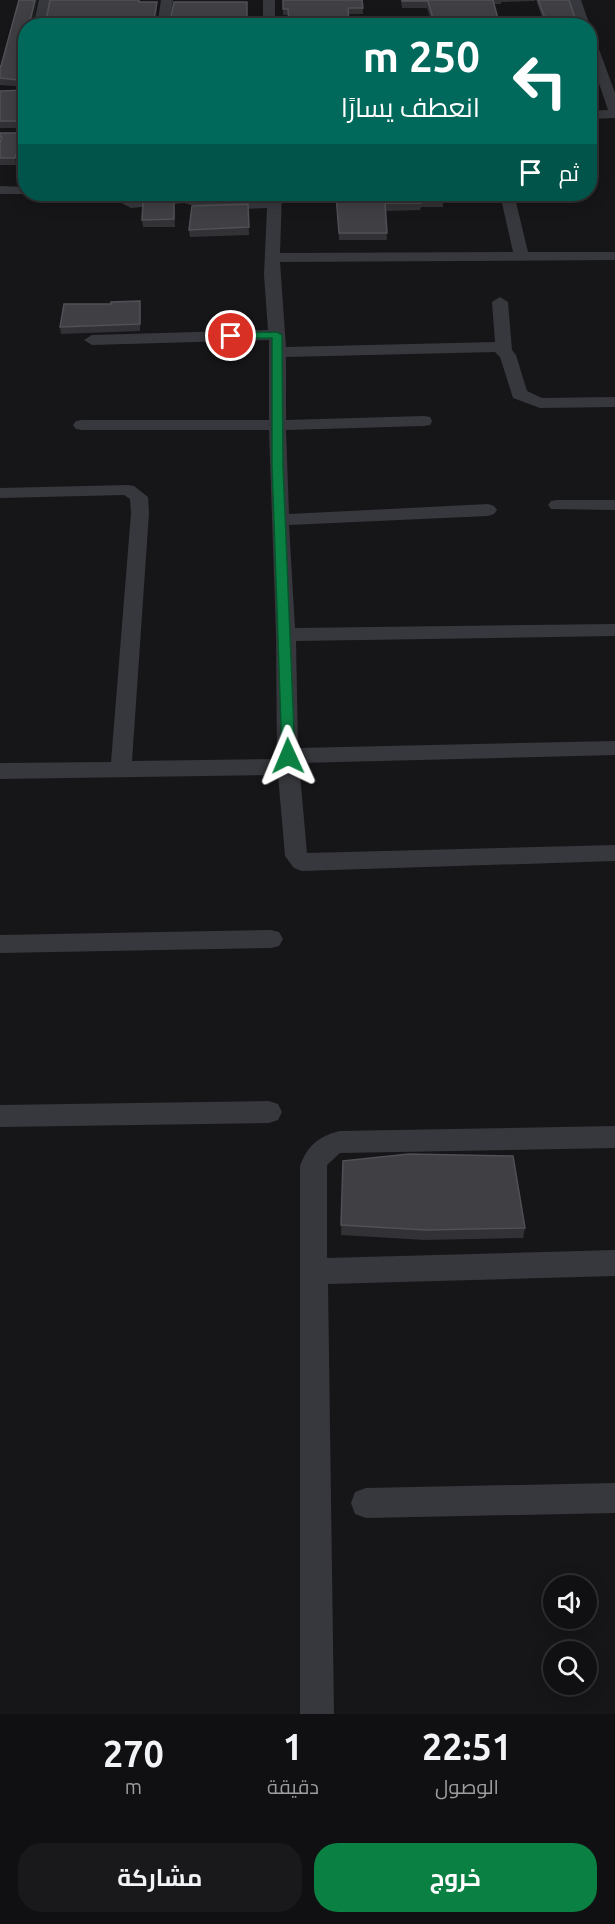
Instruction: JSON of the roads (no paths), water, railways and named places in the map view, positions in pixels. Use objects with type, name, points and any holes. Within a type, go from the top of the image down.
[{"type":"street","points":[[41,18],[45,0]]},
{"type":"street","points":[[165,18],[167,0]]},
{"type":"street","points":[[269,0],[269,18]]},
{"type":"street","points":[[575,0],[581,18]]},
{"type":"street","points":[[597,60],[615,112],[597,114]]},
{"type":"street","points":[[0,189],[18,190]]},
{"type":"street","points":[[125,201],[131,204],[178,201]]},
{"type":"street","points":[[195,201],[211,206],[242,206],[265,201]]},
{"type":"street","points":[[236,201],[242,206]]},
{"type":"street","points":[[274,201],[272,275],[278,343],[280,520],[286,635],[288,762],[296,856],[302,862],[615,853]]},
{"type":"street","points":[[509,201],[521,256]]},
{"type":"street","points":[[273,258],[615,256]]},
{"type":"street","points":[[500,302],[504,350],[508,355],[519,394],[540,403],[615,402]]},
{"type":"street","points":[[92,340],[491,347],[504,350]]},
{"type":"street","points":[[82,425],[424,422]]},
{"type":"street","points":[[0,493],[128,490],[139,497],[140,513],[121,768]]},
{"type":"street","points":[[557,506],[615,505]]},
{"type":"street","points":[[280,520],[488,510]]},
{"type":"street","points":[[286,635],[615,630]]},
{"type":"street","points":[[0,771],[615,748]]},
{"type":"street","points":[[0,944],[271,939]]},
{"type":"street","points":[[0,1116],[269,1112]]},
{"type":"street","points":[[317,1714],[314,1166],[319,1154],[331,1145],[347,1142],[615,1137]]},
{"type":"street","points":[[314,1271],[615,1263]]},
{"type":"street","points":[[366,1503],[615,1498]]}]
